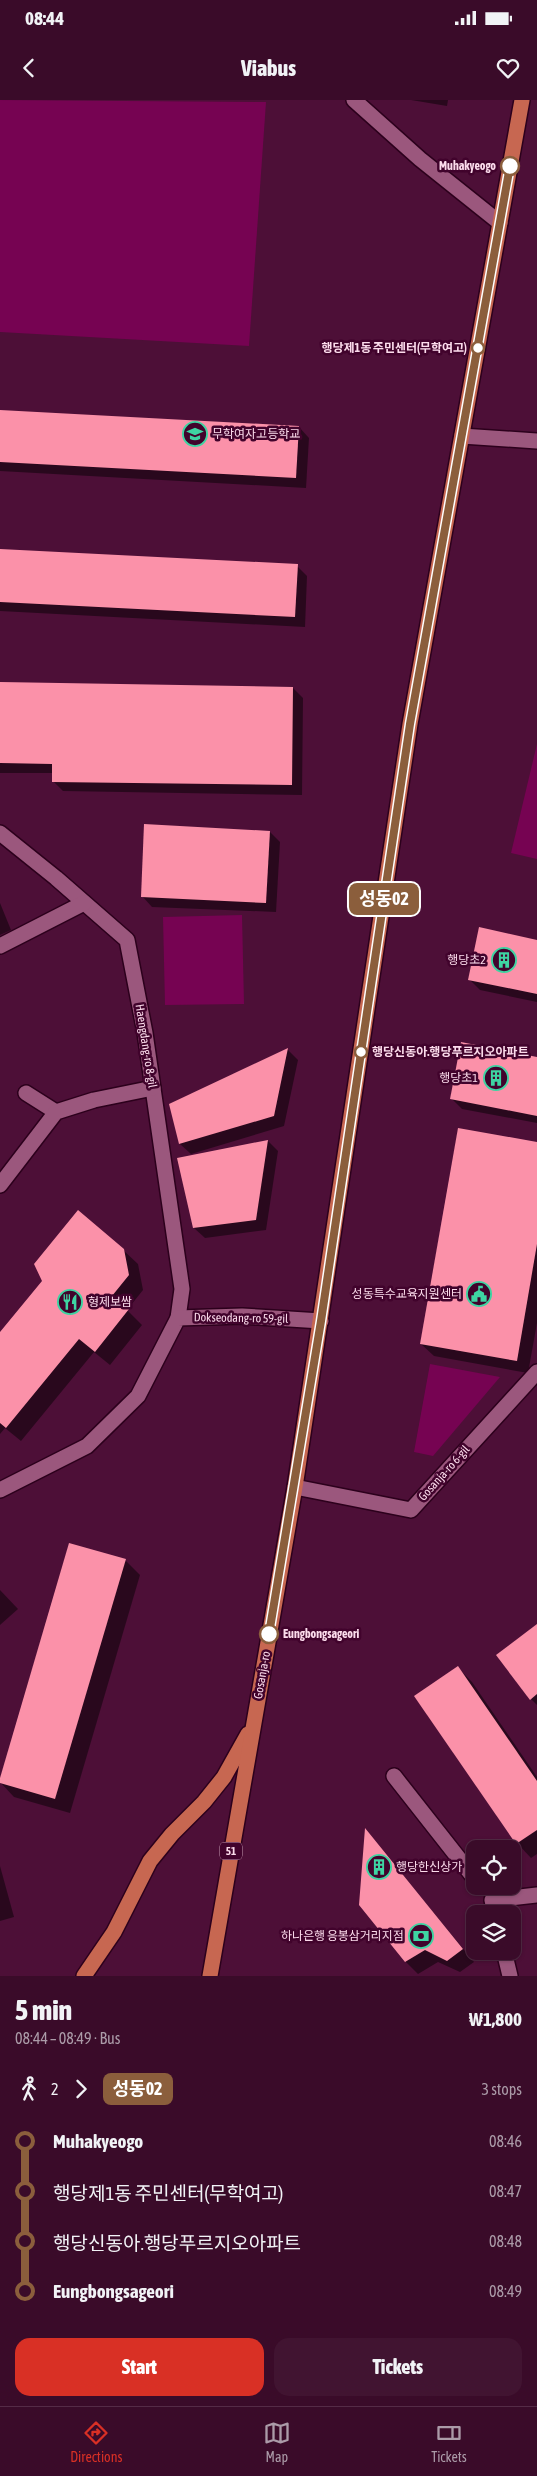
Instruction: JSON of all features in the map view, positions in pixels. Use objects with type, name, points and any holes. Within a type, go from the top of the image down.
[{"type":"main road","name":"Gosanja-ro","points":[[210,1976],[295,1487],[410,724],[522,100]]},
{"type":"main road","points":[[84,1976],[114,1932],[150,1862],[172,1834],[204,1802],[224,1777],[253,1726]]},
{"type":"street","points":[[354,100],[420,159],[500,223]]},
{"type":"street","points":[[462,436],[537,441]]},
{"type":"street","name":"Haengdang-ro 8-gil","points":[[0,833],[127,940],[145,1033],[182,1288],[178,1318]]},
{"type":"street","points":[[0,946],[84,903]]},
{"type":"street","points":[[0,1185],[56,1112],[94,1100],[153,1088]]},
{"type":"street","points":[[26,1093],[56,1112]]},
{"type":"street","name":"Dokseodang-ro 59-gil","points":[[0,1490],[87,1446],[138,1396],[178,1318],[242,1316],[321,1321]]},
{"type":"street","name":"Gosanja-ro 6-gil","points":[[295,1487],[411,1510],[537,1372]]},
{"type":"street","points":[[394,1776],[466,1868]]},
{"type":"street","points":[[501,1905],[537,1894]]},
{"type":"street","points":[[506,1960],[510,1976]]},
{"type":"shaded area","points":[[0,100],[266,102],[249,346],[0,332]]},
{"type":"shaded area","points":[[537,744],[537,859],[511,853]]},
{"type":"shaded area","points":[[242,915],[244,1004],[165,1005],[163,917]]},
{"type":"shaded area","points":[[430,1364],[500,1377],[433,1456],[414,1452]]},
{"type":"building","points":[[0,410],[299,426],[296,478],[0,462]]},
{"type":"building","points":[[0,549],[298,564],[295,617],[0,602]]},
{"type":"building","points":[[0,682],[293,687],[292,785],[52,782],[52,764],[0,763]]},
{"type":"building","points":[[144,824],[270,831],[266,903],[141,897]]},
{"type":"building","name":"행당초2","points":[[479,927],[537,940],[537,994],[468,980]]},
{"type":"building","name":"행당초1","points":[[461,1042],[537,1057],[537,1116],[450,1099]]},
{"type":"building","points":[[288,1048],[274,1116],[179,1144],[169,1104]]},
{"type":"building","name":"성동특수교육지원센터","points":[[458,1128],[537,1142],[537,1244],[517,1361],[420,1344]]},
{"type":"building","points":[[268,1140],[256,1220],[193,1228],[177,1158]]},
{"type":"building","points":[[78,1210],[124,1249],[129,1275],[112,1296],[129,1309],[95,1352],[79,1339],[6,1428],[0,1423],[0,1332],[42,1281],[34,1264]]},
{"type":"building","points":[[69,1543],[126,1559],[55,1799],[0,1783],[0,1778]]},
{"type":"building","points":[[537,1624],[537,1694],[530,1700],[496,1655]]},
{"type":"building","points":[[458,1666],[537,1781],[537,1830],[521,1841],[513,1840],[414,1696]]},
{"type":"building","name":"행당한신상가","points":[[365,1828],[463,1949],[447,1961],[425,1950],[405,1962],[359,1905]]},
{"type":"bus line","name":"성동02","points":[[269,1634],[295,1487],[321,1321],[410,724],[510,166]]},
{"type":"place","name":"Muhakyeogo","points":[[510,166]]},
{"type":"place","name":"행당제1동 주민센터(무학여고)","points":[[478,348]]},
{"type":"place","name":"무학여자고등학교","points":[[195,434]]},
{"type":"place","name":"행당초2","points":[[504,960]]},
{"type":"place","name":"행당신동아.행당푸르지오아파트","points":[[361,1052]]},
{"type":"place","name":"행당초1","points":[[496,1078]]},
{"type":"place","name":"성동특수교육지원센터","points":[[479,1294]]},
{"type":"place","name":"형제보쌈","points":[[70,1302]]},
{"type":"place","name":"Eungbongsageori","points":[[269,1634]]},
{"type":"place","name":"행당한신상가","points":[[379,1867]]},
{"type":"place","name":"하나은행 응봉삼거리지점","points":[[421,1936]]}]
